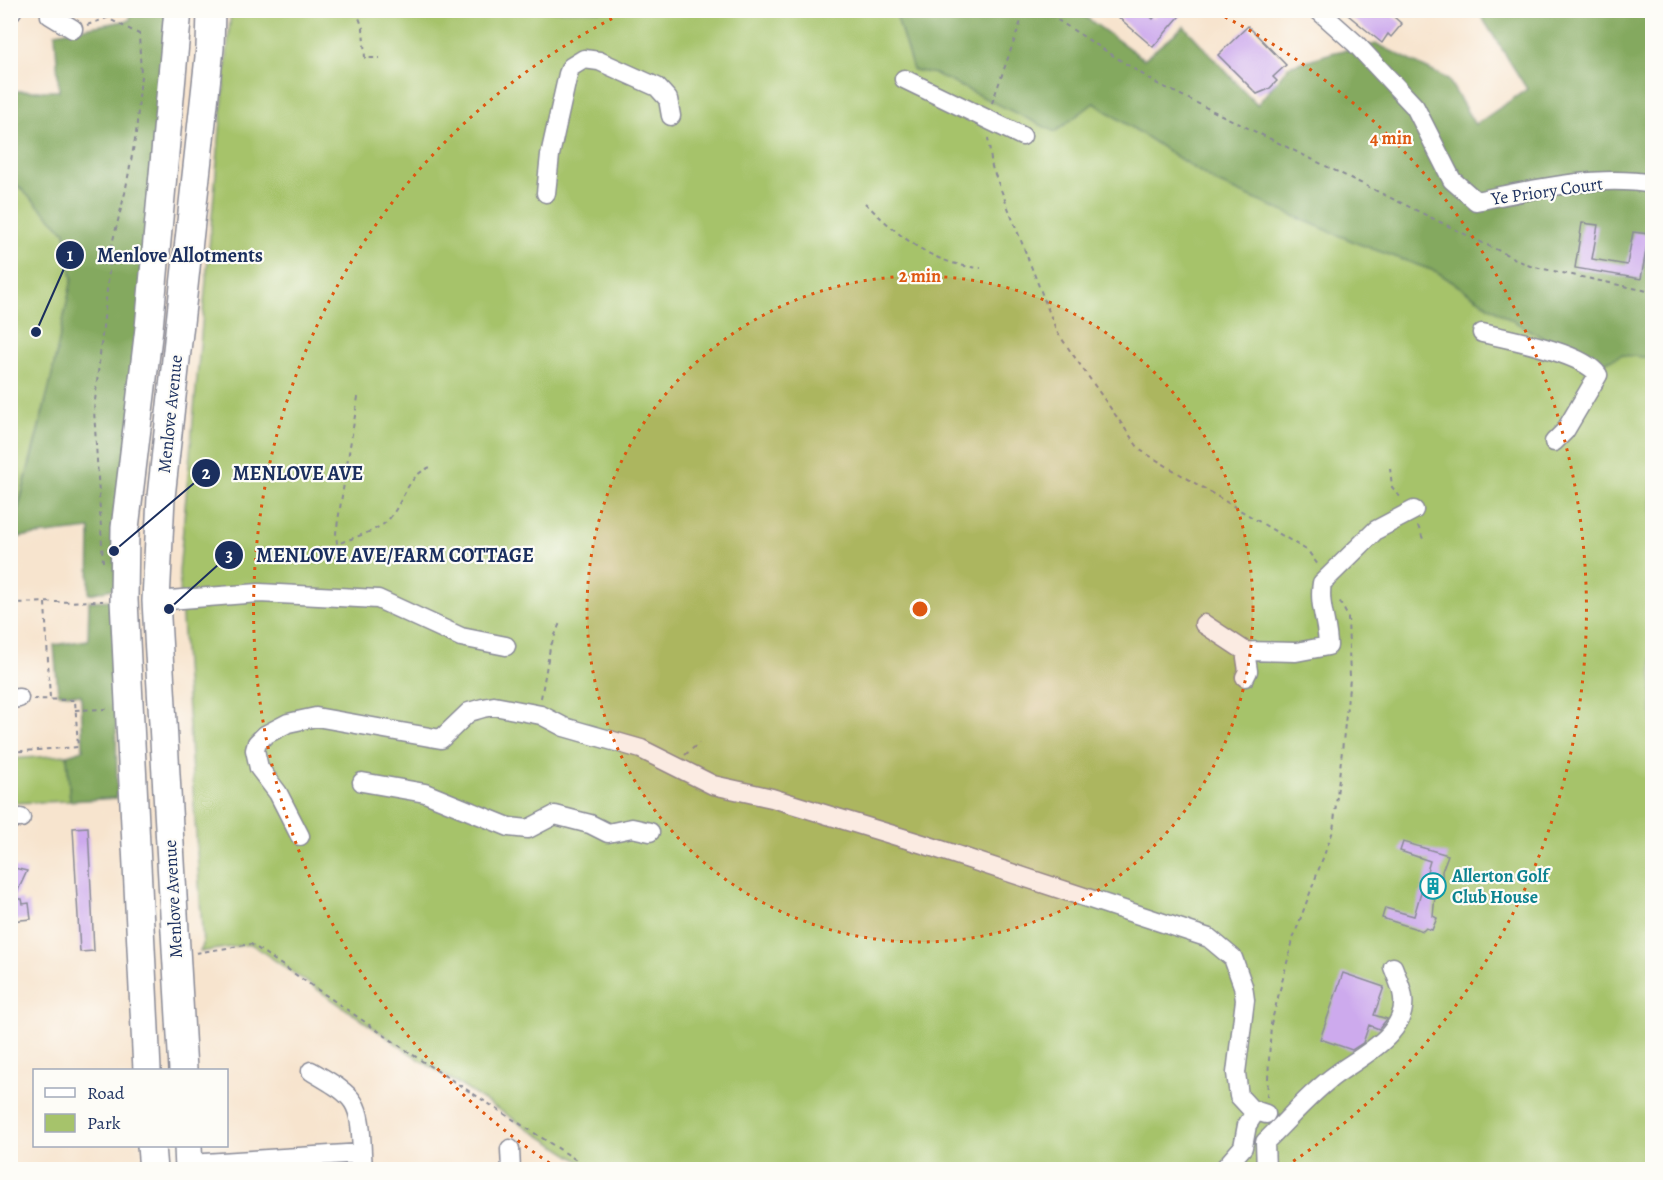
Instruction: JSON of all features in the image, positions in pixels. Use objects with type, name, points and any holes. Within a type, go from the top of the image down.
[{"type":"highway","name":"Menlove Avenue","points":[[147,1069],[123,600],[126,528],[150,317],[178,10]]},
{"type":"highway","name":"Menlove Avenue","points":[[183,1069],[156,601],[161,497],[209,60],[212,10]]},
{"type":"highway","points":[[123,600],[156,601]]},
{"type":"highway","points":[[151,1147],[153,1170]]},
{"type":"street","points":[[51,10],[50,15],[72,29]]},
{"type":"street","name":"Ye Priory Court","points":[[1318,10],[1356,44],[1415,107],[1452,180],[1476,201],[1543,188],[1630,180],[1653,184]]},
{"type":"street","points":[[546,193],[550,155],[568,74],[578,62],[590,59],[599,61],[657,87],[668,99],[671,116]]},
{"type":"street","points":[[904,80],[1022,136]]},
{"type":"street","points":[[1482,333],[1516,340],[1574,359],[1594,369],[1599,375],[1569,425],[1554,442]]},
{"type":"street","points":[[1204,624],[1245,651],[1296,652],[1328,646],[1327,624],[1322,613],[1320,595],[1322,583],[1376,530],[1414,510]]},
{"type":"street","points":[[156,601],[259,593],[378,599],[461,637],[506,646]]},
{"type":"street","points":[[1245,651],[1248,671],[1245,676]]},
{"type":"street","points":[[300,836],[278,793],[259,768],[255,750],[257,743],[265,735],[288,723],[316,717],[441,739],[469,712],[494,706],[549,717],[577,732],[641,749],[713,785],[772,798],[926,844],[1209,938],[1233,958],[1243,986],[1245,1000],[1236,1073],[1237,1085],[1239,1096],[1261,1113],[1247,1125],[1243,1147],[1223,1170]]},
{"type":"street","points":[[363,782],[425,793],[509,827],[528,829],[555,815],[590,824],[608,833],[632,828],[650,832]]},
{"type":"street","points":[[1266,1170],[1265,1142],[1337,1073],[1367,1056],[1387,1038],[1401,1014],[1403,994],[1393,967]]},
{"type":"street","points":[[188,1160],[362,1161],[360,1115],[346,1091],[311,1071]]},
{"type":"street","points":[[510,1149],[511,1170]]},
{"type":"path","points":[[72,29],[108,19],[129,10]]},
{"type":"path","points":[[356,10],[363,28],[364,58],[380,58]]},
{"type":"path","points":[[1025,10],[987,119],[992,167],[1057,332],[1140,450],[1308,551],[1328,577],[1348,617],[1350,679],[1334,831],[1294,936],[1271,1024],[1261,1113]]},
{"type":"path","points":[[1042,10],[1156,83],[1530,267],[1653,292]]},
{"type":"path","points":[[103,566],[94,411],[112,244],[125,193],[136,134],[141,75],[139,34],[108,19]]},
{"type":"path","points":[[865,203],[894,231],[944,262],[981,268]]},
{"type":"path","points":[[358,397],[336,533],[337,544],[388,521],[415,477],[425,469],[434,466]]},
{"type":"path","points":[[10,603],[123,600]]},
{"type":"path","points":[[45,602],[50,699]]},
{"type":"path","points":[[536,714],[550,648],[561,620]]},
{"type":"path","points":[[10,752],[78,747],[75,700],[15,699]]},
{"type":"path","points":[[75,710],[128,709]]},
{"type":"path","points":[[192,953],[251,944],[422,1061],[592,1170]]},
{"type":"green space","points":[[131,11],[167,11],[117,588],[89,594],[90,529],[11,538],[50,384],[72,279],[65,232],[11,179],[11,91],[59,91],[55,33],[130,20]]},
{"type":"green space","points":[[231,11],[1042,11],[1156,83],[1652,292],[1652,1169],[592,1169],[422,1061],[251,944],[200,952],[203,945],[179,572]]},
{"type":"green space","points":[[895,11],[1077,11],[1144,59],[1184,26],[1257,105],[1289,66],[1335,52],[1377,44],[1448,79],[1475,125],[1527,89],[1478,11],[1652,11],[1652,358],[1621,355],[1602,364],[1549,341],[1504,316],[1437,272],[1359,244],[1217,183],[1094,103],[1055,132],[935,74],[913,70]]},
{"type":"green space","points":[[11,179],[65,232],[72,279],[50,384],[11,535]]},
{"type":"green space","points":[[115,600],[117,798],[70,801],[67,755],[83,750],[81,695],[58,693],[54,645],[88,640],[89,601]]},
{"type":"green space","points":[[67,755],[70,801],[11,803],[10,759]]},
{"type":"building","points":[[1110,10],[1143,10],[1153,19],[1160,10],[1185,10],[1153,47]]},
{"type":"building","points":[[1342,10],[1397,10],[1393,16],[1402,24],[1391,37],[1388,34],[1382,43]]},
{"type":"building","points":[[1248,26],[1286,65],[1273,77],[1277,81],[1269,89],[1257,94],[1218,55]]},
{"type":"building","points":[[1582,223],[1598,225],[1592,259],[1627,265],[1633,232],[1649,234],[1641,279],[1575,268]]},
{"type":"building","points":[[88,827],[94,951],[80,952],[73,828]]},
{"type":"building","name":"Allerton Golf Club House","points":[[1403,842],[1448,855],[1442,871],[1443,890],[1435,896],[1433,916],[1437,918],[1432,930],[1426,928],[1423,931],[1382,918],[1385,908],[1414,916],[1430,861],[1400,851]]},
{"type":"building","points":[[10,867],[27,871],[14,899],[22,899],[23,904],[29,903],[31,919],[10,921]]},
{"type":"building","points":[[1343,973],[1384,987],[1374,1015],[1387,1019],[1379,1029],[1369,1025],[1363,1043],[1352,1050],[1320,1039]]},
{"type":"place","name":"Menlove Allotments","points":[[36,332]]},
{"type":"place","name":"MENLOVE AVE","points":[[114,551]]},
{"type":"place","name":"MENLOVE AVE/FARM COTTAGE","points":[[169,609]]},
{"type":"place","name":"Allerton Golf Club House","points":[[1433,886]]}]
